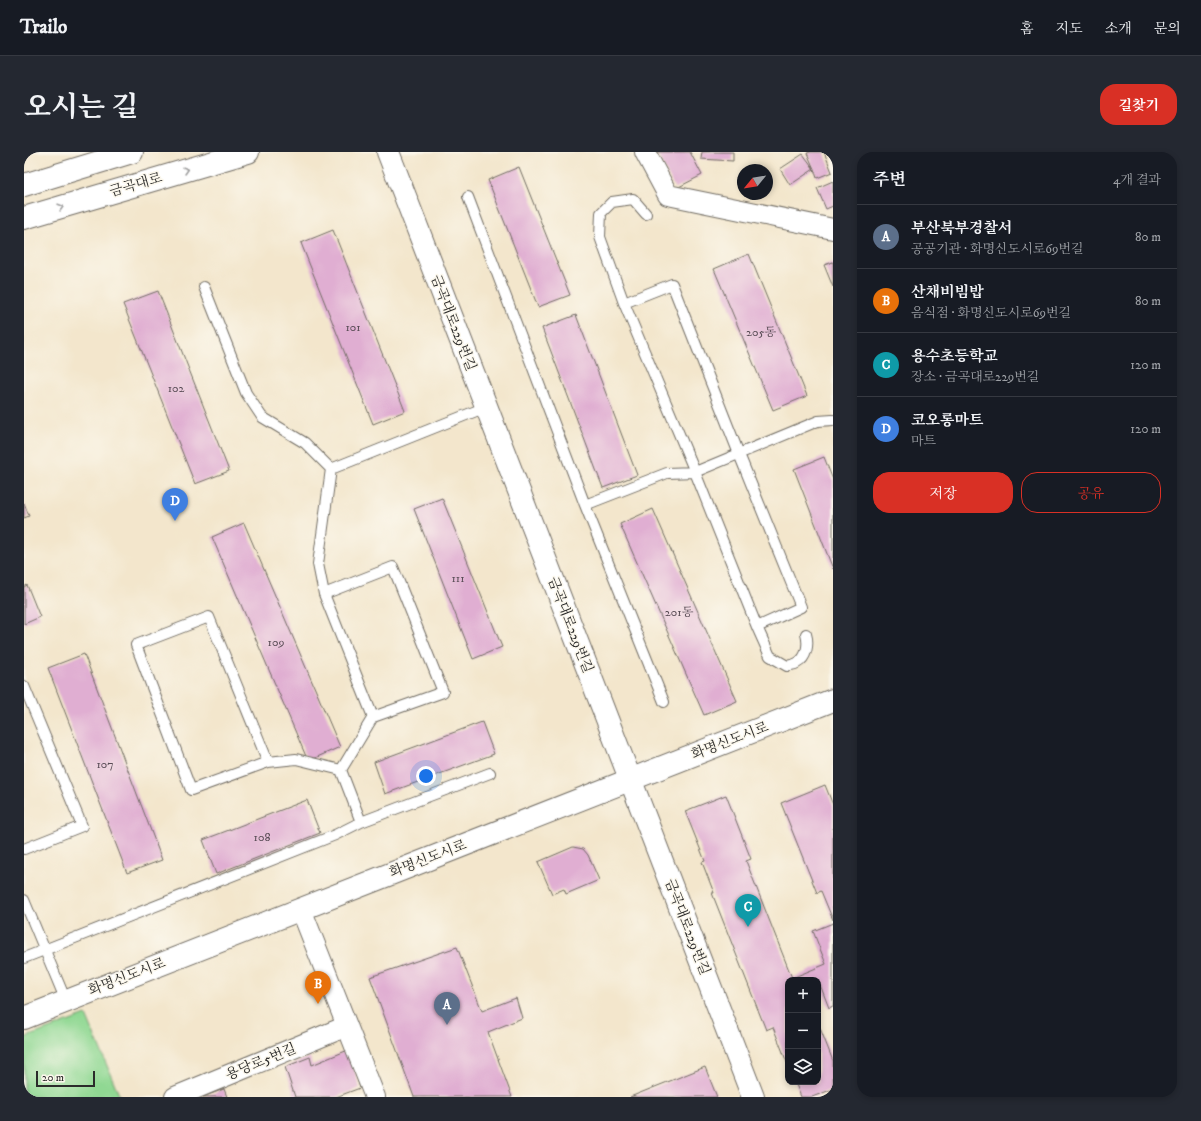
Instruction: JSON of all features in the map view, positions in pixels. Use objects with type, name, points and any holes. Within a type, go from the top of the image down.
[{"type":"main road","points":[[24,185],[132,152]]},
{"type":"main road","name":"금곡대로","points":[[24,218],[248,152]]},
{"type":"main road","name":"금곡대로229번길","points":[[388,152],[753,1097]]},
{"type":"main road","name":"화명신도시로","points":[[24,1018],[833,700]]},
{"type":"street","points":[[644,152],[668,195],[833,229]]},
{"type":"street","points":[[301,909],[375,1097]]},
{"type":"street","name":"용당로5번길","points":[[175,1097],[347,1026]]},
{"type":"lane","points":[[468,197],[585,505],[664,702]]},
{"type":"lane","points":[[646,214],[633,199],[612,202],[601,213],[600,237],[624,303],[770,656],[787,666],[798,663],[806,653],[808,641],[806,634]]},
{"type":"lane","points":[[624,303],[672,284],[801,607],[757,627]]},
{"type":"lane","points":[[204,287],[246,393],[262,417],[305,443],[331,469]]},
{"type":"lane","points":[[331,469],[486,407]]},
{"type":"lane","points":[[585,505],[667,474],[695,472],[818,421],[833,420]]},
{"type":"lane","points":[[331,469],[318,564],[324,594],[373,717]]},
{"type":"lane","points":[[324,594],[393,566],[443,692],[373,717],[341,770]]},
{"type":"lane","points":[[268,762],[209,617],[136,645],[192,790],[268,762],[296,759],[341,770]]},
{"type":"lane","points":[[24,686],[82,826],[24,849]]},
{"type":"lane","points":[[341,770],[361,822]]},
{"type":"lane","points":[[24,958],[335,835],[361,822],[490,773]]},
{"type":"lane","points":[[24,900],[66,1001]]},
{"type":"green space","points":[[86,1015],[120,1097],[24,1097],[24,1038]]},
{"type":"building","points":[[656,152],[690,152],[702,175],[675,189]]},
{"type":"building","points":[[702,152],[733,152],[733,161],[701,159]]},
{"type":"building","points":[[824,152],[832,172],[817,178],[807,153]]},
{"type":"building","points":[[803,154],[814,169],[790,185],[780,169]]},
{"type":"building","points":[[519,167],[570,295],[538,307],[488,180]]},
{"type":"building","points":[[833,181],[833,206],[826,209],[817,188]]},
{"type":"building","points":[[333,230],[405,411],[373,424],[301,243]]},
{"type":"building","points":[[749,254],[807,396],[773,410],[714,269]]},
{"type":"building","points":[[833,262],[833,287],[824,265]]},
{"type":"building","points":[[158,291],[229,471],[195,484],[123,304]]},
{"type":"building","points":[[576,315],[637,475],[603,488],[542,328]]},
{"type":"building","points":[[824,457],[833,480],[833,569],[794,469]]},
{"type":"building","points":[[442,498],[502,647],[473,659],[414,509]]},
{"type":"building","points":[[24,503],[29,516],[24,518]]},
{"type":"building","points":[[653,509],[737,701],[704,715],[620,524]]},
{"type":"building","points":[[244,523],[340,747],[308,761],[212,537]]},
{"type":"building","points":[[27,585],[40,617],[24,624],[24,587]]},
{"type":"building","points":[[84,654],[162,860],[127,873],[48,668]]},
{"type":"building","points":[[482,722],[494,754],[385,794],[374,762]]},
{"type":"building","points":[[825,785],[833,805],[833,920],[821,891],[817,893],[781,803]]},
{"type":"building","points":[[726,795],[751,859],[746,861],[792,977],[785,977],[785,1057],[773,1027],[766,1030],[712,893],[714,893],[702,862],[705,861],[685,811]]},
{"type":"building","points":[[307,800],[320,833],[216,874],[203,840]]},
{"type":"building","points":[[573,847],[583,849],[588,855],[599,880],[566,894],[564,889],[552,894],[538,862]]},
{"type":"building","points":[[833,923],[833,1006],[829,1008],[821,987],[821,977],[794,977],[826,964],[813,931]]},
{"type":"building","points":[[457,947],[482,1011],[516,998],[522,1018],[488,1032],[512,1097],[414,1097],[370,977]]},
{"type":"building","points":[[821,1031],[833,1061],[833,1089],[812,1097],[801,1097],[796,1085],[821,1085]]},
{"type":"building","points":[[348,1050],[360,1088],[336,1097],[295,1097],[285,1067],[310,1057],[312,1065]]},
{"type":"building","points":[[705,1067],[717,1097],[630,1097]]},
{"type":"building","points":[[224,1089],[227,1097],[203,1097]]},
{"type":"place","name":"코오롱마트","points":[[175,521]]},
{"type":"place","name":"용수초등학교","points":[[748,927]]},
{"type":"place","name":"산채비빔밥","points":[[318,1004]]},
{"type":"place","name":"부산북부경찰서","points":[[447,1025]]}]
